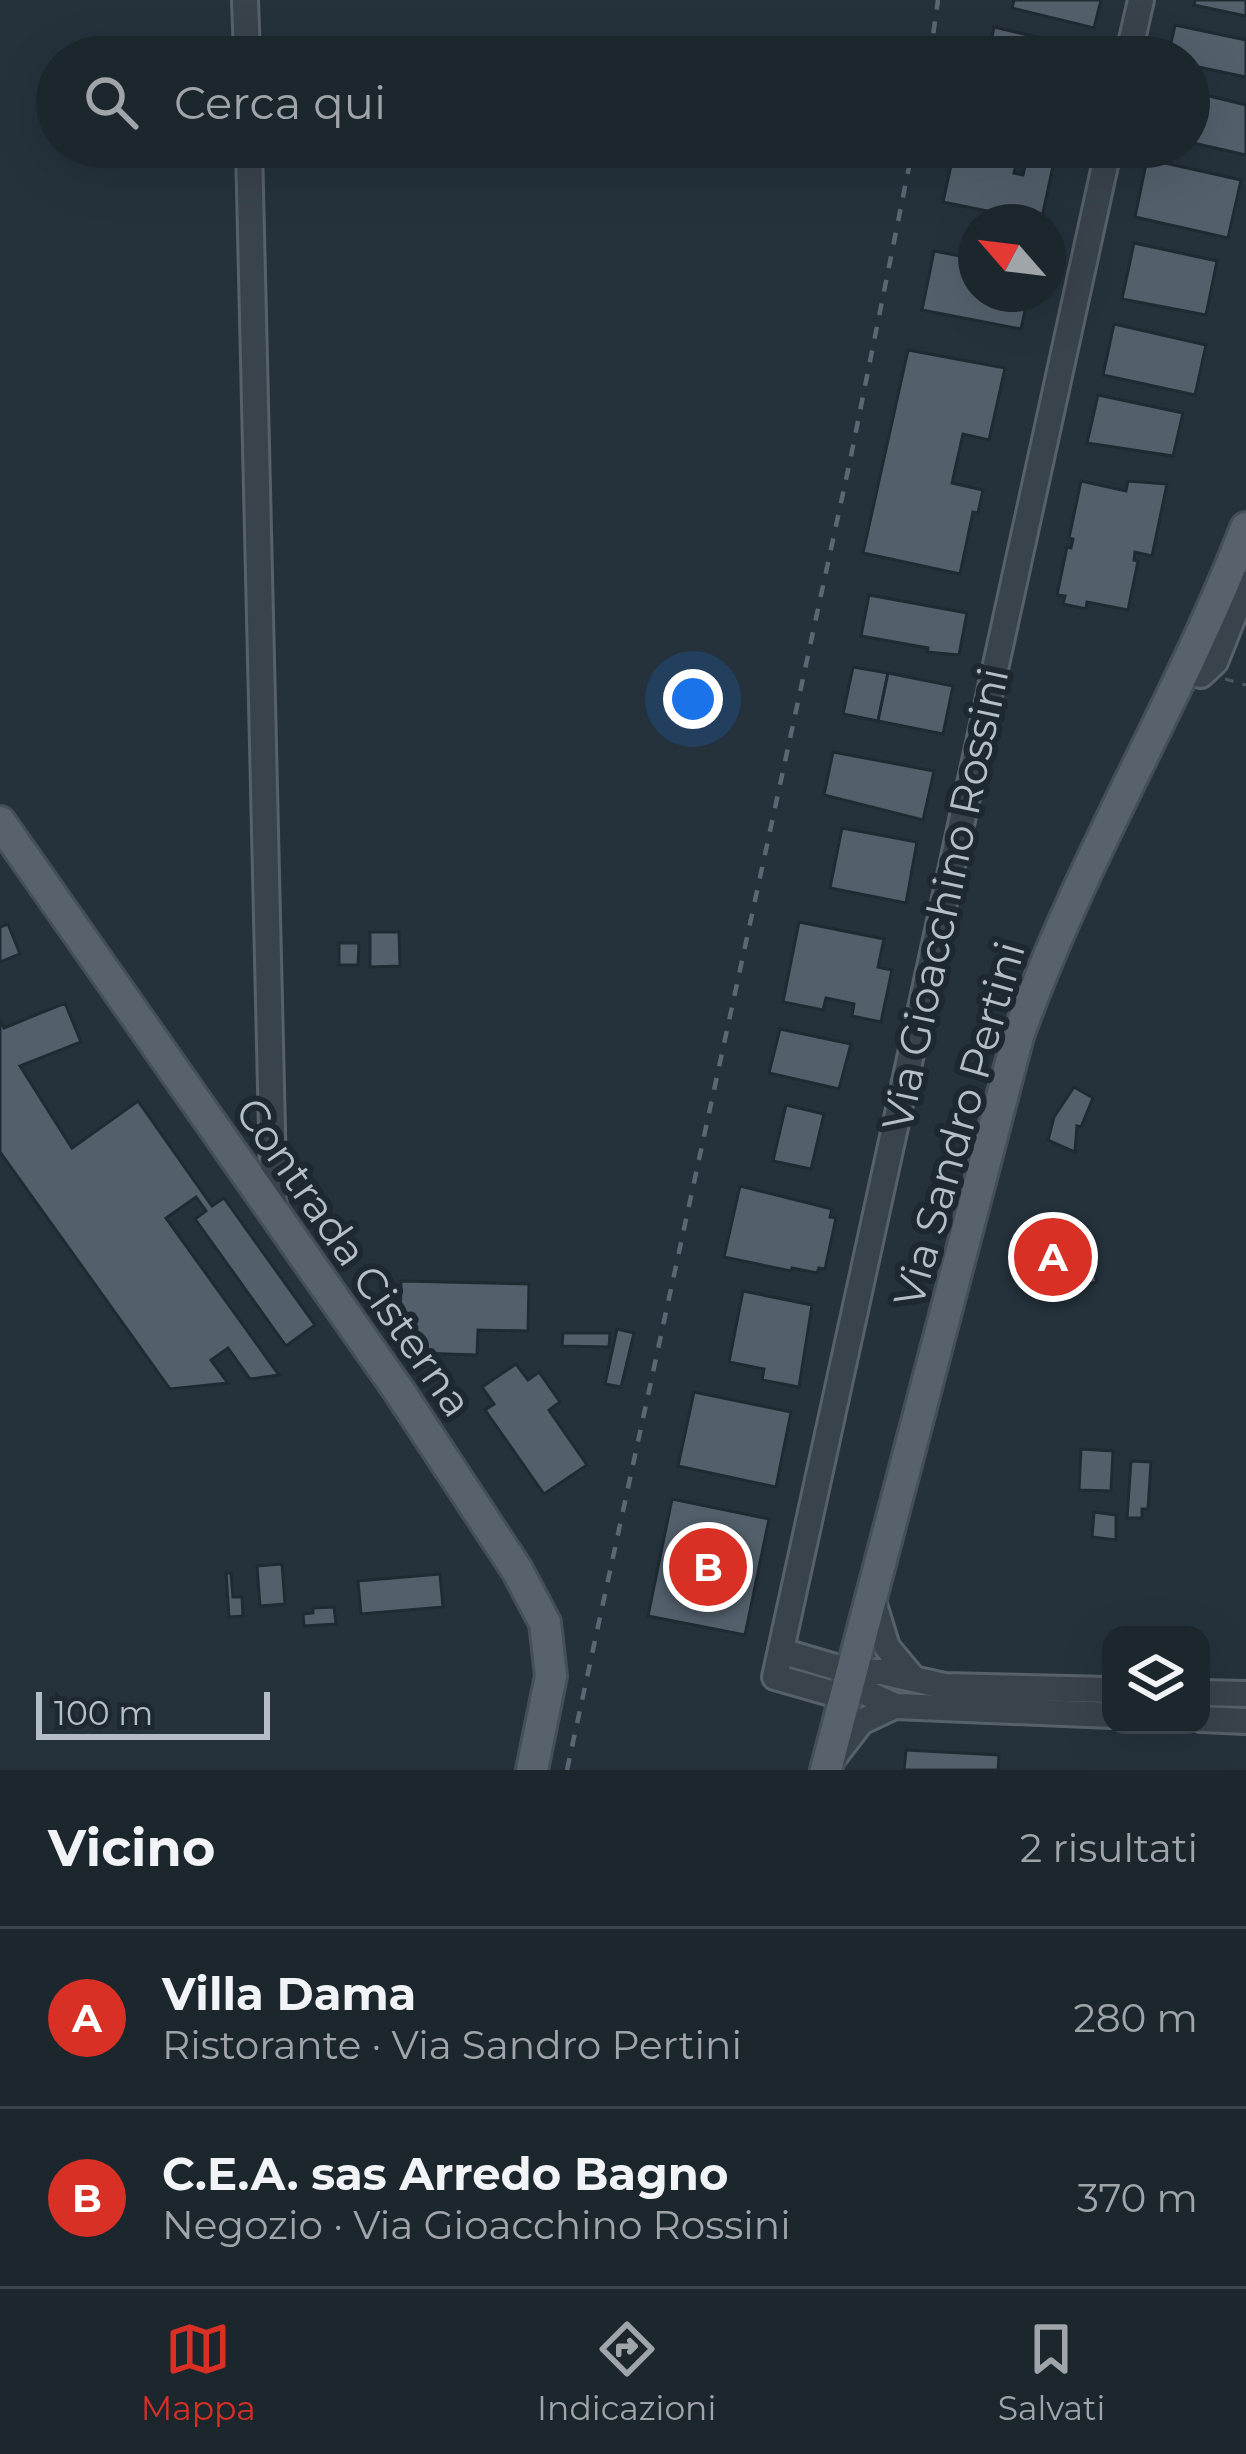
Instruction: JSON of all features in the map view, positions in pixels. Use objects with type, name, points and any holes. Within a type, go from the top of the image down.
[{"type":"main road","name":"Via Sandro Pertini","points":[[827,1768],[1018,1036],[1058,934],[1186,671],[1246,528]]},
{"type":"main road","name":"Contrada Cisterna","points":[[0,823],[399,1391],[517,1570],[544,1623],[551,1676],[532,1770]]},
{"type":"street","points":[[245,0],[246,36]]},
{"type":"street","points":[[1133,36],[1141,0]]},
{"type":"street","points":[[249,168],[274,1219]]},
{"type":"street","name":"Via Gioacchino Rossini","points":[[849,1685],[775,1677],[1104,168]]},
{"type":"street","points":[[1186,671],[1201,675],[1214,662],[1246,584]]},
{"type":"street","points":[[872,1598],[887,1646],[912,1677]]},
{"type":"street","points":[[781,1651],[895,1706],[1102,1715]]},
{"type":"street","points":[[849,1685],[912,1677],[944,1686],[1102,1690]]},
{"type":"street","points":[[1210,1693],[1246,1694]]},
{"type":"street","points":[[827,1768],[861,1723],[895,1706]]},
{"type":"street","points":[[1210,1719],[1246,1721]]},
{"type":"building","points":[[1014,0],[1101,0],[1094,28],[1012,8]]},
{"type":"building","points":[[1195,0],[1246,0],[1246,16],[1194,5]]},
{"type":"building","points":[[1175,25],[1246,40],[1246,77],[1210,69],[1210,36],[1173,36]]},
{"type":"building","points":[[994,27],[1032,36],[992,36]]},
{"type":"building","points":[[1210,96],[1246,105],[1246,155],[1210,147]]},
{"type":"building","points":[[950,168],[1015,168],[1014,173],[1023,175],[1024,168],[1053,168],[1045,204],[943,202]]},
{"type":"building","points":[[1145,168],[1187,168],[1241,180],[1228,238],[1135,217]]},
{"type":"building","points":[[1134,243],[1217,261],[1206,315],[1122,299]]},
{"type":"building","points":[[934,251],[958,256],[958,312],[1025,312],[1021,329],[922,310]]},
{"type":"building","points":[[1114,324],[1206,345],[1195,395],[1103,375]]},
{"type":"building","points":[[908,350],[1005,368],[989,440],[963,434],[952,483],[983,490],[978,513],[973,512],[960,574],[863,553]]},
{"type":"building","points":[[1098,395],[1183,413],[1173,456],[1087,443]]},
{"type":"building","points":[[1081,481],[1126,491],[1128,481],[1167,484],[1152,556],[1135,552],[1138,561],[1128,610],[1087,602],[1086,609],[1063,604],[1065,596],[1057,595],[1073,539],[1069,538]]},
{"type":"building","points":[[869,595],[967,613],[959,655],[861,636]]},
{"type":"building","points":[[853,667],[888,673],[878,721],[843,714]]},
{"type":"building","points":[[888,673],[953,686],[943,734],[878,721]]},
{"type":"building","points":[[833,752],[934,771],[923,820],[824,795]]},
{"type":"building","points":[[842,828],[917,842],[906,903],[830,888]]},
{"type":"building","points":[[799,922],[884,939],[878,967],[892,970],[881,1022],[852,1016],[854,1004],[826,998],[823,1010],[783,1002]]},
{"type":"building","points":[[8,924],[20,954],[0,962],[0,927]]},
{"type":"building","points":[[370,932],[399,932],[400,966],[370,967]]},
{"type":"building","points":[[339,943],[359,943],[358,965],[339,965]]},
{"type":"building","points":[[65,1003],[81,1042],[20,1066],[72,1148],[138,1101],[212,1206],[224,1198],[315,1325],[286,1346],[195,1219],[206,1211],[196,1197],[166,1218],[279,1375],[250,1379],[228,1348],[211,1360],[228,1383],[170,1389],[0,1152],[0,1019],[4,1028]]},
{"type":"building","points":[[780,1029],[851,1044],[839,1089],[769,1073]]},
{"type":"building","points":[[1074,1087],[1093,1098],[1081,1127],[1077,1126],[1075,1152],[1048,1140],[1054,1117]]},
{"type":"building","points":[[786,1105],[824,1114],[811,1169],[773,1161]]},
{"type":"building","points":[[311,1180],[323,1197],[305,1210],[292,1193]]},
{"type":"building","points":[[740,1186],[832,1209],[830,1217],[836,1218],[825,1269],[791,1271],[724,1257]]},
{"type":"building","points":[[1083,1228],[1097,1282],[1088,1284],[1074,1231]]},
{"type":"building","points":[[1060,1234],[1073,1286],[1053,1290],[1050,1278],[1044,1279],[1039,1239]]},
{"type":"building","points":[[401,1281],[529,1284],[528,1331],[478,1330],[477,1355],[418,1353],[400,1329]]},
{"type":"building","points":[[743,1291],[812,1305],[799,1387],[762,1380],[764,1369],[729,1362]]},
{"type":"building","points":[[617,1329],[634,1333],[621,1387],[605,1384]]},
{"type":"building","points":[[563,1333],[610,1333],[609,1347],[562,1346]]},
{"type":"building","points":[[516,1364],[528,1380],[539,1372],[560,1402],[549,1410],[587,1465],[544,1494],[485,1410],[494,1404],[482,1387]]},
{"type":"building","points":[[694,1392],[791,1412],[776,1487],[678,1466]]},
{"type":"building","points":[[1081,1449],[1113,1451],[1111,1491],[1079,1490]]},
{"type":"building","points":[[1131,1461],[1151,1462],[1148,1509],[1142,1509],[1142,1518],[1127,1518]]},
{"type":"building","points":[[672,1499],[769,1519],[745,1635],[648,1616]]},
{"type":"building","points":[[1094,1512],[1116,1515],[1116,1540],[1092,1537]]},
{"type":"building","points":[[282,1564],[285,1604],[260,1606],[257,1566]]},
{"type":"building","points":[[226,1573],[231,1573],[233,1597],[242,1597],[243,1616],[229,1617]]},
{"type":"building","points":[[440,1574],[443,1607],[361,1614],[358,1581]]},
{"type":"building","points":[[334,1607],[336,1624],[304,1626],[303,1614],[313,1613],[313,1608]]},
{"type":"building","points":[[906,1750],[999,1755],[998,1770],[904,1770]]},
{"type":"railway","points":[[933,36],[938,0]]},
{"type":"railway","points":[[567,1770],[850,461],[909,168]]},
{"type":"place","name":"Villa Dama","points":[[1053,1257]]},
{"type":"place","name":"C.E.A. sas Arredo Bagno","points":[[708,1567]]}]
